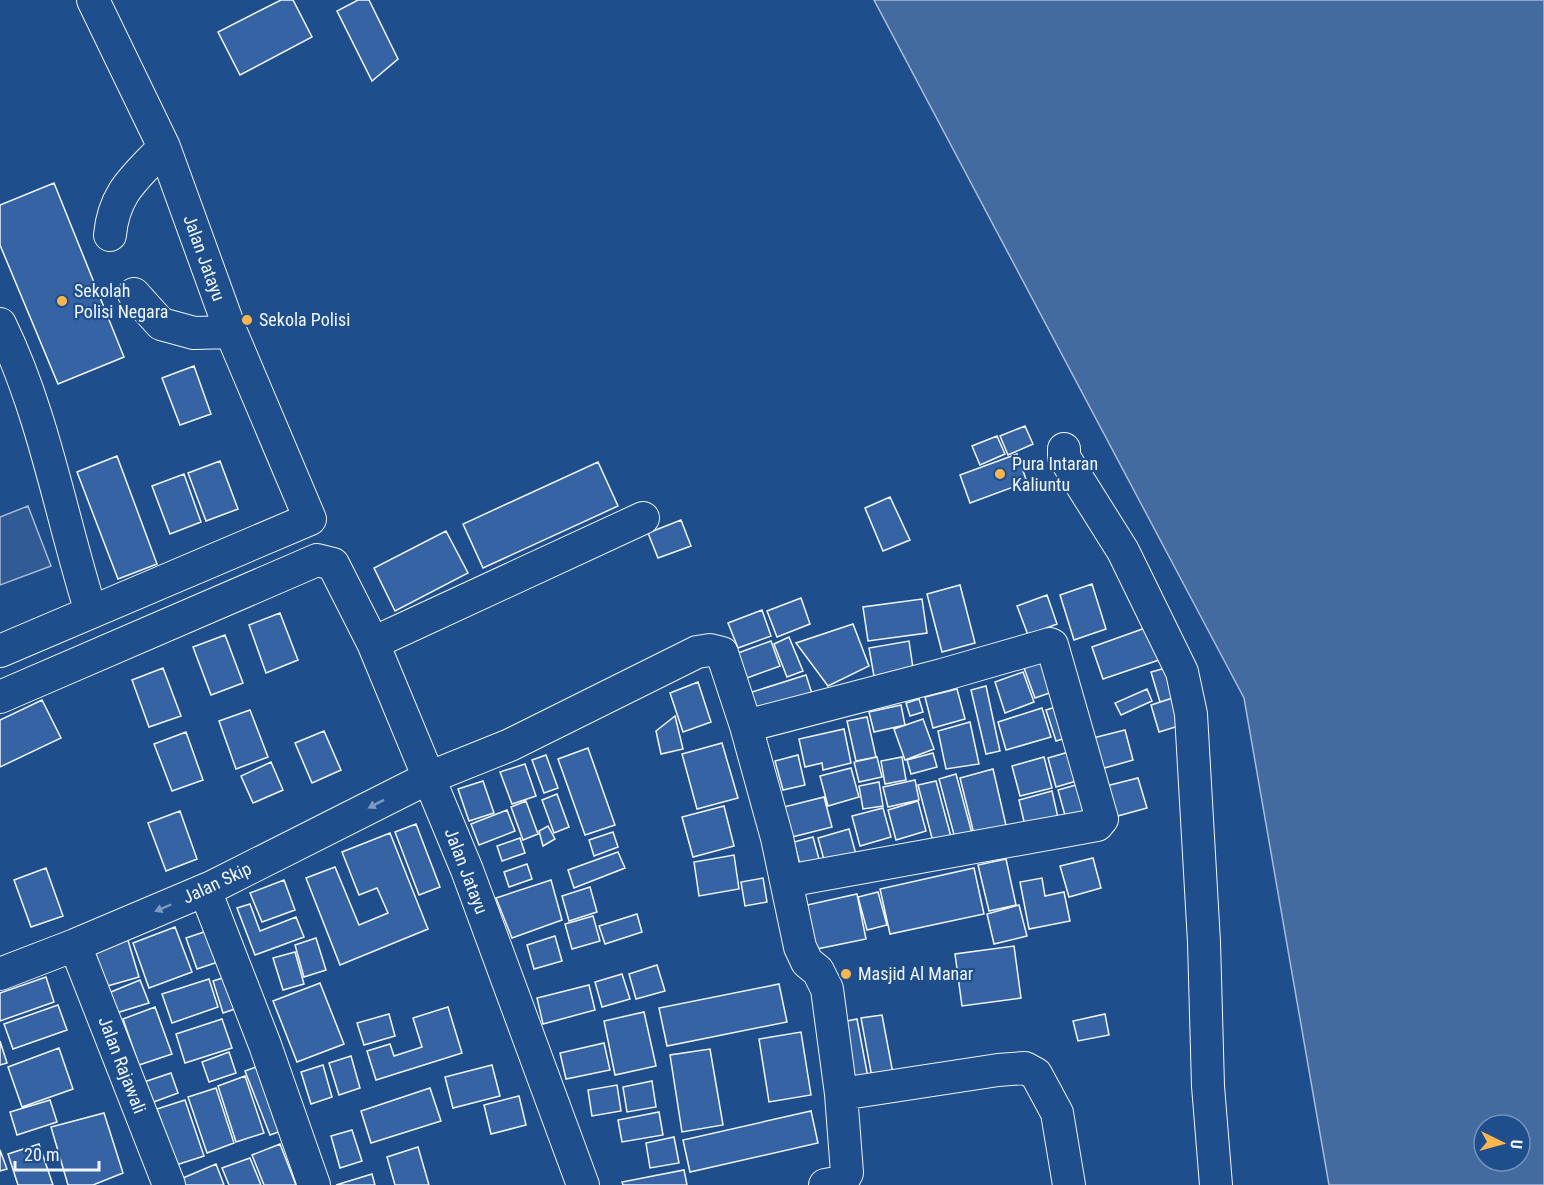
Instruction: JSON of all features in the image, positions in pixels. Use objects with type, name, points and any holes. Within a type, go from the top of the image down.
[{"type":"street","name":"Jalan Jatayu","points":[[91,612],[310,519],[231,332],[164,147],[99,2]]},
{"type":"street","points":[[110,235],[111,218],[120,194],[164,147]]},
{"type":"street","points":[[134,294],[162,324],[194,333],[231,332]]},
{"type":"street","points":[[0,324],[9,342],[37,421],[91,612],[0,651]]},
{"type":"street","points":[[1064,449],[1064,457],[1123,551],[1182,672],[1191,714],[1204,942],[1208,1086],[1216,1185]]},
{"type":"street","points":[[374,644],[643,518]]},
{"type":"street","name":"Jalan Jatayu","points":[[0,697],[317,560],[333,564],[374,644],[467,870],[583,1185]]},
{"type":"street","points":[[787,881],[1097,825],[1102,819],[1052,645],[746,726],[777,838],[802,954],[818,971],[826,988],[841,1094],[846,1175],[842,1182],[825,1185]]},
{"type":"street","name":"Jalan Skip","points":[[0,974],[205,890],[428,777],[510,745],[697,652],[710,650],[722,652],[746,726]]},
{"type":"street","points":[[205,890],[265,1045],[314,1185]]},
{"type":"street","name":"Jalan Rajawali","points":[[75,945],[169,1185]]},
{"type":"street","points":[[841,1094],[1025,1068],[1036,1074],[1057,1113],[1069,1185]]},
{"type":"shaded area","points":[[874,0],[1544,0],[1544,1185],[1329,1185],[1244,698]]},
{"type":"shaded area","points":[[28,506],[51,566],[0,585],[0,517]]},
{"type":"building","points":[[281,0],[293,0],[312,37],[240,75],[218,32]]},
{"type":"building","points":[[358,0],[369,0],[398,59],[372,81],[337,11]]},
{"type":"building","name":"Sekolah Polisi Negara","points":[[54,183],[124,357],[58,384],[0,245],[0,205]]},
{"type":"building","points":[[194,366],[211,414],[180,425],[162,378]]},
{"type":"building","points":[[1025,426],[1033,444],[1008,455],[1000,436]]},
{"type":"building","points":[[997,436],[1005,454],[980,465],[972,446]]},
{"type":"building","points":[[1017,454],[1027,482],[970,503],[960,475]]},
{"type":"building","points":[[117,456],[157,564],[118,579],[77,472]]},
{"type":"building","points":[[220,461],[238,509],[206,521],[188,473]]},
{"type":"building","points":[[598,462],[618,506],[483,568],[463,524]]},
{"type":"building","points":[[184,474],[201,522],[170,534],[152,486]]},
{"type":"building","points":[[890,497],[910,540],[883,551],[865,508]]},
{"type":"building","points":[[681,520],[691,546],[658,558],[648,533]]},
{"type":"building","points":[[446,531],[468,573],[395,611],[374,568]]},
{"type":"building","points":[[1092,584],[1106,629],[1074,640],[1060,595]]},
{"type":"building","points":[[960,585],[975,643],[942,652],[927,594]]},
{"type":"building","points":[[1047,595],[1057,624],[1028,635],[1017,606]]},
{"type":"building","points":[[801,598],[810,624],[777,637],[767,611]]},
{"type":"building","points":[[922,599],[927,633],[868,641],[863,607]]},
{"type":"building","points":[[762,610],[771,636],[738,648],[728,623]]},
{"type":"building","points":[[280,613],[298,660],[266,673],[249,625]]},
{"type":"building","points":[[853,624],[869,666],[828,686],[796,643]]},
{"type":"building","points":[[1148,627],[1159,660],[1103,679],[1092,647]]},
{"type":"building","points":[[225,635],[243,683],[211,695],[193,647]]},
{"type":"building","points":[[789,637],[803,671],[787,677],[774,644]]},
{"type":"building","points":[[771,641],[780,666],[747,678],[738,653]]},
{"type":"building","points":[[909,641],[914,675],[875,682],[869,648]]},
{"type":"building","points":[[1053,657],[1064,688],[1035,698],[1024,668]]},
{"type":"building","points":[[1173,666],[1182,695],[1160,702],[1151,672]]},
{"type":"building","points":[[163,668],[181,716],[149,727],[132,680]]},
{"type":"building","points":[[1023,672],[1034,702],[1005,713],[995,682]]},
{"type":"building","points":[[806,675],[814,700],[757,718],[749,693]]},
{"type":"building","points":[[698,682],[711,722],[683,732],[670,693]]},
{"type":"building","points":[[986,686],[1000,751],[986,754],[971,690]]},
{"type":"building","points":[[957,689],[965,719],[933,728],[925,697]]},
{"type":"building","points":[[1147,689],[1152,701],[1121,715],[1115,703]]},
{"type":"building","points":[[1182,695],[1182,725],[1159,732],[1151,705]]},
{"type":"building","points":[[919,699],[923,712],[910,716],[906,703]]},
{"type":"building","points":[[42,700],[61,738],[0,767],[0,720]]},
{"type":"building","points":[[1065,704],[1076,735],[1056,741],[1046,710]]},
{"type":"building","points":[[901,705],[905,725],[874,732],[869,712]]},
{"type":"building","points":[[1042,708],[1051,737],[1006,750],[998,722]]},
{"type":"building","points":[[250,710],[268,757],[236,769],[219,721]]},
{"type":"building","points":[[675,716],[683,749],[661,754],[656,731]]},
{"type":"building","points":[[867,717],[876,757],[856,761],[847,721]]},
{"type":"building","points":[[923,719],[934,749],[905,760],[894,729]]},
{"type":"building","points":[[970,722],[979,764],[946,769],[938,731]]},
{"type":"building","points":[[844,729],[851,763],[823,770],[822,763],[805,767],[799,739]]},
{"type":"building","points":[[1125,730],[1133,760],[1101,769],[1093,738]]},
{"type":"building","points":[[324,731],[341,770],[312,783],[295,743]]},
{"type":"building","points":[[186,732],[203,780],[172,791],[154,744]]},
{"type":"building","points":[[722,743],[738,798],[697,809],[682,754]]},
{"type":"building","points":[[588,748],[615,825],[585,835],[558,759]]},
{"type":"building","points":[[1072,751],[1080,780],[1056,787],[1048,758]]},
{"type":"building","points":[[933,753],[937,767],[911,774],[907,760]]},
{"type":"building","points":[[546,755],[558,788],[544,793],[532,760]]},
{"type":"building","points":[[798,755],[805,785],[783,790],[775,761]]},
{"type":"building","points":[[877,757],[882,777],[859,782],[854,762]]},
{"type":"building","points":[[902,757],[906,780],[885,784],[881,761]]},
{"type":"building","points":[[1044,757],[1052,788],[1020,796],[1012,766]]},
{"type":"building","points":[[271,762],[283,790],[253,803],[241,776]]},
{"type":"building","points":[[525,764],[536,796],[512,804],[500,772]]},
{"type":"building","points":[[851,768],[859,797],[828,806],[820,776]]},
{"type":"building","points":[[993,769],[1008,834],[976,842],[960,778]]},
{"type":"building","points":[[956,774],[974,841],[957,846],[939,779]]},
{"type":"building","points":[[1138,778],[1147,808],[1114,817],[1106,786]]},
{"type":"building","points":[[915,780],[919,800],[888,807],[883,787]]},
{"type":"building","points":[[483,781],[494,813],[469,821],[458,789]]},
{"type":"building","points":[[936,781],[954,848],[936,853],[918,785]]},
{"type":"building","points":[[879,782],[883,806],[863,809],[859,786]]},
{"type":"building","points":[[1083,783],[1091,812],[1066,819],[1058,790]]},
{"type":"building","points":[[1052,791],[1059,822],[1026,830],[1019,800]]},
{"type":"building","points":[[557,794],[569,827],[554,833],[542,800]]},
{"type":"building","points":[[824,797],[832,827],[780,840],[772,810]]},
{"type":"building","points":[[526,801],[538,834],[523,840],[511,807]]},
{"type":"building","points":[[918,801],[926,831],[896,840],[888,810]]},
{"type":"building","points":[[724,806],[734,846],[693,857],[682,817]]},
{"type":"building","points":[[883,808],[891,837],[860,846],[852,816]]},
{"type":"building","points":[[507,810],[515,831],[479,845],[471,824]]},
{"type":"building","points":[[180,811],[197,859],[166,871],[148,823]]},
{"type":"building","points":[[416,824],[440,887],[419,895],[395,832]]},
{"type":"building","points":[[548,826],[555,839],[543,846],[539,831]]},
{"type":"building","points":[[849,829],[857,858],[826,867],[818,838]]},
{"type":"building","points":[[613,832],[618,847],[594,856],[589,840]]},
{"type":"building","points":[[390,833],[428,929],[340,965],[306,878],[335,867],[359,925],[388,913],[377,888],[359,895],[342,852]]},
{"type":"building","points":[[813,837],[822,870],[803,876],[794,842]]},
{"type":"building","points":[[520,838],[525,853],[502,861],[497,846]]},
{"type":"building","points":[[618,852],[625,868],[574,888],[568,870]]},
{"type":"building","points":[[734,855],[739,889],[699,896],[694,862]]},
{"type":"building","points":[[1093,858],[1101,888],[1069,897],[1060,866]]},
{"type":"building","points":[[1006,859],[1016,905],[989,911],[978,865]]},
{"type":"building","points":[[527,864],[532,879],[509,887],[504,872]]},
{"type":"building","points":[[46,868],[63,916],[31,927],[14,880]]},
{"type":"building","points":[[974,868],[984,914],[890,934],[880,889]]},
{"type":"building","points":[[763,878],[767,902],[745,906],[741,882]]},
{"type":"building","points":[[1042,878],[1045,896],[1064,892],[1070,921],[1029,929],[1020,882]]},
{"type":"building","points":[[284,880],[295,910],[262,922],[250,893]]},
{"type":"building","points":[[551,880],[562,920],[512,938],[496,898]]},
{"type":"building","points":[[590,887],[597,912],[569,921],[562,896]]},
{"type":"building","points":[[878,892],[887,925],[867,930],[858,897]]},
{"type":"building","points":[[857,894],[866,939],[807,951],[798,907]]},
{"type":"building","points":[[250,904],[260,931],[296,917],[304,937],[255,955],[237,908]]},
{"type":"building","points":[[1019,905],[1027,936],[994,944],[987,914]]},
{"type":"building","points":[[637,914],[642,932],[605,944],[599,926]]},
{"type":"building","points":[[593,916],[600,941],[572,949],[565,924]]},
{"type":"building","points":[[175,927],[192,972],[149,988],[133,943]]},
{"type":"building","points":[[207,931],[218,962],[197,969],[186,938]]},
{"type":"building","points":[[555,936],[562,961],[534,969],[527,945]]},
{"type":"building","points":[[127,937],[139,977],[104,987],[92,948]]},
{"type":"building","points":[[316,938],[326,970],[304,977],[295,945]]},
{"type":"building","points":[[1014,946],[1021,998],[962,1006],[955,954]]},
{"type":"building","points":[[295,952],[304,984],[283,990],[273,958]]},
{"type":"building","points":[[657,965],[665,991],[636,999],[629,974]]},
{"type":"building","points":[[235,974],[244,1006],[223,1013],[213,981]]},
{"type":"building","points":[[622,974],[630,999],[602,1007],[595,982]]},
{"type":"building","points":[[46,977],[54,1002],[0,1021],[0,993]]},
{"type":"building","points":[[209,979],[218,1007],[172,1023],[162,994]]},
{"type":"building","points":[[140,980],[149,1003],[113,1014],[106,994]]},
{"type":"building","points":[[320,983],[344,1044],[297,1062],[273,1001]]},
{"type":"building","points":[[779,984],[787,1022],[667,1046],[659,1008]]},
{"type":"building","points":[[589,985],[595,1010],[543,1024],[537,998]]},
{"type":"building","points":[[58,1005],[67,1030],[13,1049],[4,1024]]},
{"type":"building","points":[[155,1007],[172,1054],[139,1065],[123,1019]]},
{"type":"building","points":[[448,1007],[462,1053],[376,1080],[367,1051],[390,1044],[394,1056],[422,1047],[413,1018]]},
{"type":"building","points":[[644,1012],[656,1066],[615,1075],[604,1021]]},
{"type":"building","points":[[389,1014],[395,1036],[364,1045],[357,1023]]},
{"type":"building","points":[[1105,1014],[1109,1035],[1078,1041],[1073,1021]]},
{"type":"building","points":[[882,1015],[894,1079],[873,1083],[861,1018]]},
{"type":"building","points":[[222,1019],[232,1048],[185,1063],[176,1034]]},
{"type":"building","points":[[857,1019],[869,1083],[848,1087],[837,1023]]},
{"type":"building","points":[[801,1032],[811,1095],[769,1102],[759,1039]]},
{"type":"building","points":[[0,1041],[7,1063],[0,1065]]},
{"type":"building","points":[[604,1043],[610,1070],[566,1079],[560,1053]]},
{"type":"building","points":[[59,1048],[73,1089],[22,1107],[8,1067]]},
{"type":"building","points":[[710,1049],[723,1125],[682,1132],[670,1055]]},
{"type":"building","points":[[229,1052],[236,1073],[209,1082],[202,1062]]},
{"type":"building","points":[[351,1056],[360,1088],[339,1095],[329,1063]]},
{"type":"building","points":[[323,1065],[332,1097],[311,1104],[301,1072]]},
{"type":"building","points":[[492,1065],[500,1096],[453,1108],[445,1077]]},
{"type":"building","points":[[259,1066],[284,1130],[270,1135],[245,1071]]},
{"type":"building","points":[[171,1073],[178,1093],[151,1103],[144,1082]]},
{"type":"building","points":[[245,1076],[264,1133],[236,1142],[218,1086]]},
{"type":"building","points":[[652,1081],[656,1107],[627,1112],[623,1087]]},
{"type":"building","points":[[617,1085],[621,1111],[592,1116],[588,1090]]},
{"type":"building","points":[[216,1088],[234,1143],[207,1153],[188,1097]]},
{"type":"building","points":[[430,1088],[441,1121],[371,1143],[361,1111]]},
{"type":"building","points":[[519,1096],[526,1125],[491,1134],[484,1105]]},
{"type":"building","points":[[50,1100],[57,1122],[17,1135],[10,1112]]},
{"type":"building","points":[[185,1100],[204,1156],[176,1165],[157,1109]]},
{"type":"building","points":[[811,1111],[818,1143],[690,1172],[683,1140]]},
{"type":"building","points":[[659,1112],[663,1135],[622,1142],[618,1120]]},
{"type":"building","points":[[104,1113],[123,1173],[93,1185],[68,1185],[51,1127]]},
{"type":"building","points":[[352,1130],[362,1161],[340,1168],[331,1136]]},
{"type":"building","points":[[674,1137],[679,1163],[650,1168],[646,1143]]},
{"type":"building","points":[[39,1144],[53,1185],[18,1185],[8,1154]]},
{"type":"building","points":[[280,1144],[296,1185],[264,1185],[252,1155]]},
{"type":"building","points":[[418,1147],[429,1185],[395,1185],[387,1157]]},
{"type":"building","points":[[0,1150],[7,1169],[0,1171]]},
{"type":"building","points":[[250,1158],[261,1185],[229,1185],[222,1168]]},
{"type":"building","points":[[216,1164],[224,1185],[185,1185],[183,1178]]},
{"type":"building","points":[[684,1170],[687,1185],[623,1185],[622,1182]]},
{"type":"building","points":[[372,1174],[375,1185],[336,1185]]},
{"type":"place","name":"Sekolah Polisi Negara","points":[[62,301]]},
{"type":"place","name":"Sekola Polisi","points":[[247,320]]},
{"type":"place","name":"Pura Intaran Kaliuntu","points":[[1000,474]]},
{"type":"place","name":"Masjid Al Manar","points":[[846,974]]}]
